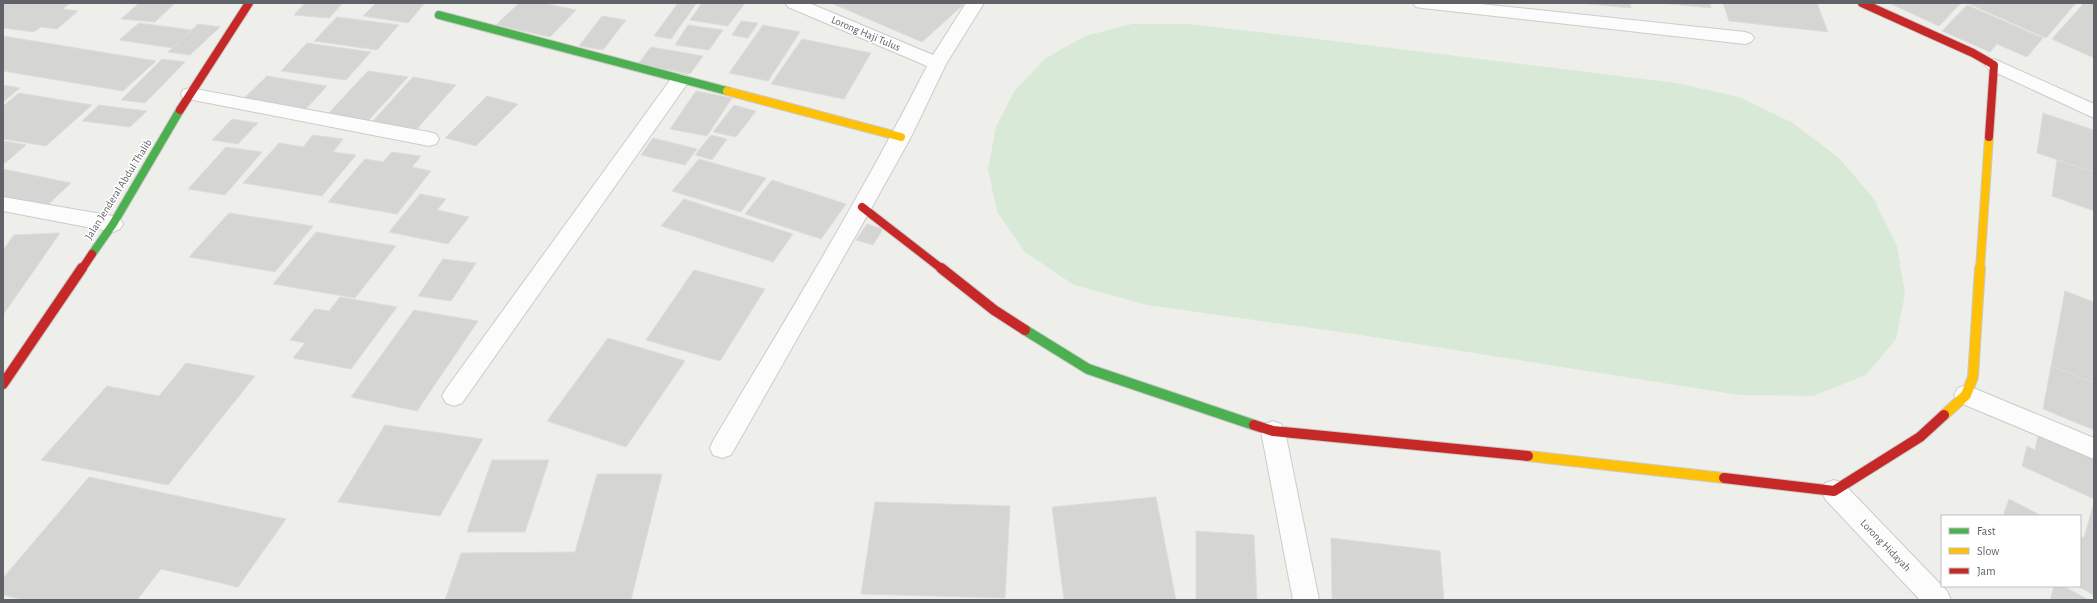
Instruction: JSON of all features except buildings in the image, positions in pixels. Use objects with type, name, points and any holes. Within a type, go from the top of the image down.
[{"type":"street","name":"Jalan Jenderal Abdul Thalib","points":[[3,384],[113,224],[190,94],[239,16],[249,3]]},
{"type":"street","name":"Lorong Haji Tulus","points":[[794,3],[937,64]]},
{"type":"street","points":[[722,448],[862,207],[901,137],[937,64],[975,3]]},
{"type":"street","points":[[1422,3],[1745,38]]},
{"type":"street","points":[[1862,3],[1973,53],[1994,65],[2094,112]]},
{"type":"street","points":[[439,15],[680,80],[901,137]]},
{"type":"street","points":[[862,207],[994,310],[1088,369],[1273,431],[1451,447],[1834,491],[1920,437],[1966,395],[1973,377],[1994,65]]},
{"type":"street","points":[[454,396],[680,80]]},
{"type":"street","points":[[190,94],[429,139]]},
{"type":"street","points":[[3,204],[113,224]]},
{"type":"street","points":[[1966,395],[2094,449]]},
{"type":"street","points":[[1273,431],[1306,600]]},
{"type":"street","name":"Lorong Hidayah","points":[[1834,491],[1938,600]]},
{"type":"green space","points":[[1132,24],[1187,24],[1293,36],[1676,83],[1739,97],[1793,123],[1839,158],[1874,199],[1897,246],[1905,294],[1896,339],[1866,375],[1813,396],[1739,395],[1348,333],[1147,305],[1074,285],[1025,252],[997,212],[988,169],[996,127],[1015,90],[1046,58],[1085,36]]},
{"type":"traffic: fast","points":[[439,15],[727,91]]},
{"type":"traffic: fast","points":[[92,254],[113,224],[180,110]]},
{"type":"traffic: fast","points":[[1025,330],[1088,369],[1254,425]]},
{"type":"traffic: slow","points":[[727,91],[901,137]]},
{"type":"traffic: slow","points":[[1944,415],[1966,395],[1973,377],[1989,137]]},
{"type":"traffic: slow","points":[[1528,456],[1724,478]]},
{"type":"traffic: jam","points":[[180,110],[249,3]]},
{"type":"traffic: jam","points":[[1862,3],[1973,53],[1994,65],[1989,137]]},
{"type":"traffic: jam","points":[[862,207],[994,310],[1025,330]]},
{"type":"traffic: jam","points":[[3,384],[92,254]]},
{"type":"traffic: jam","points":[[1724,478],[1834,491],[1920,437],[1944,415]]},
{"type":"traffic: jam","points":[[1254,425],[1273,431],[1528,456]]}]
